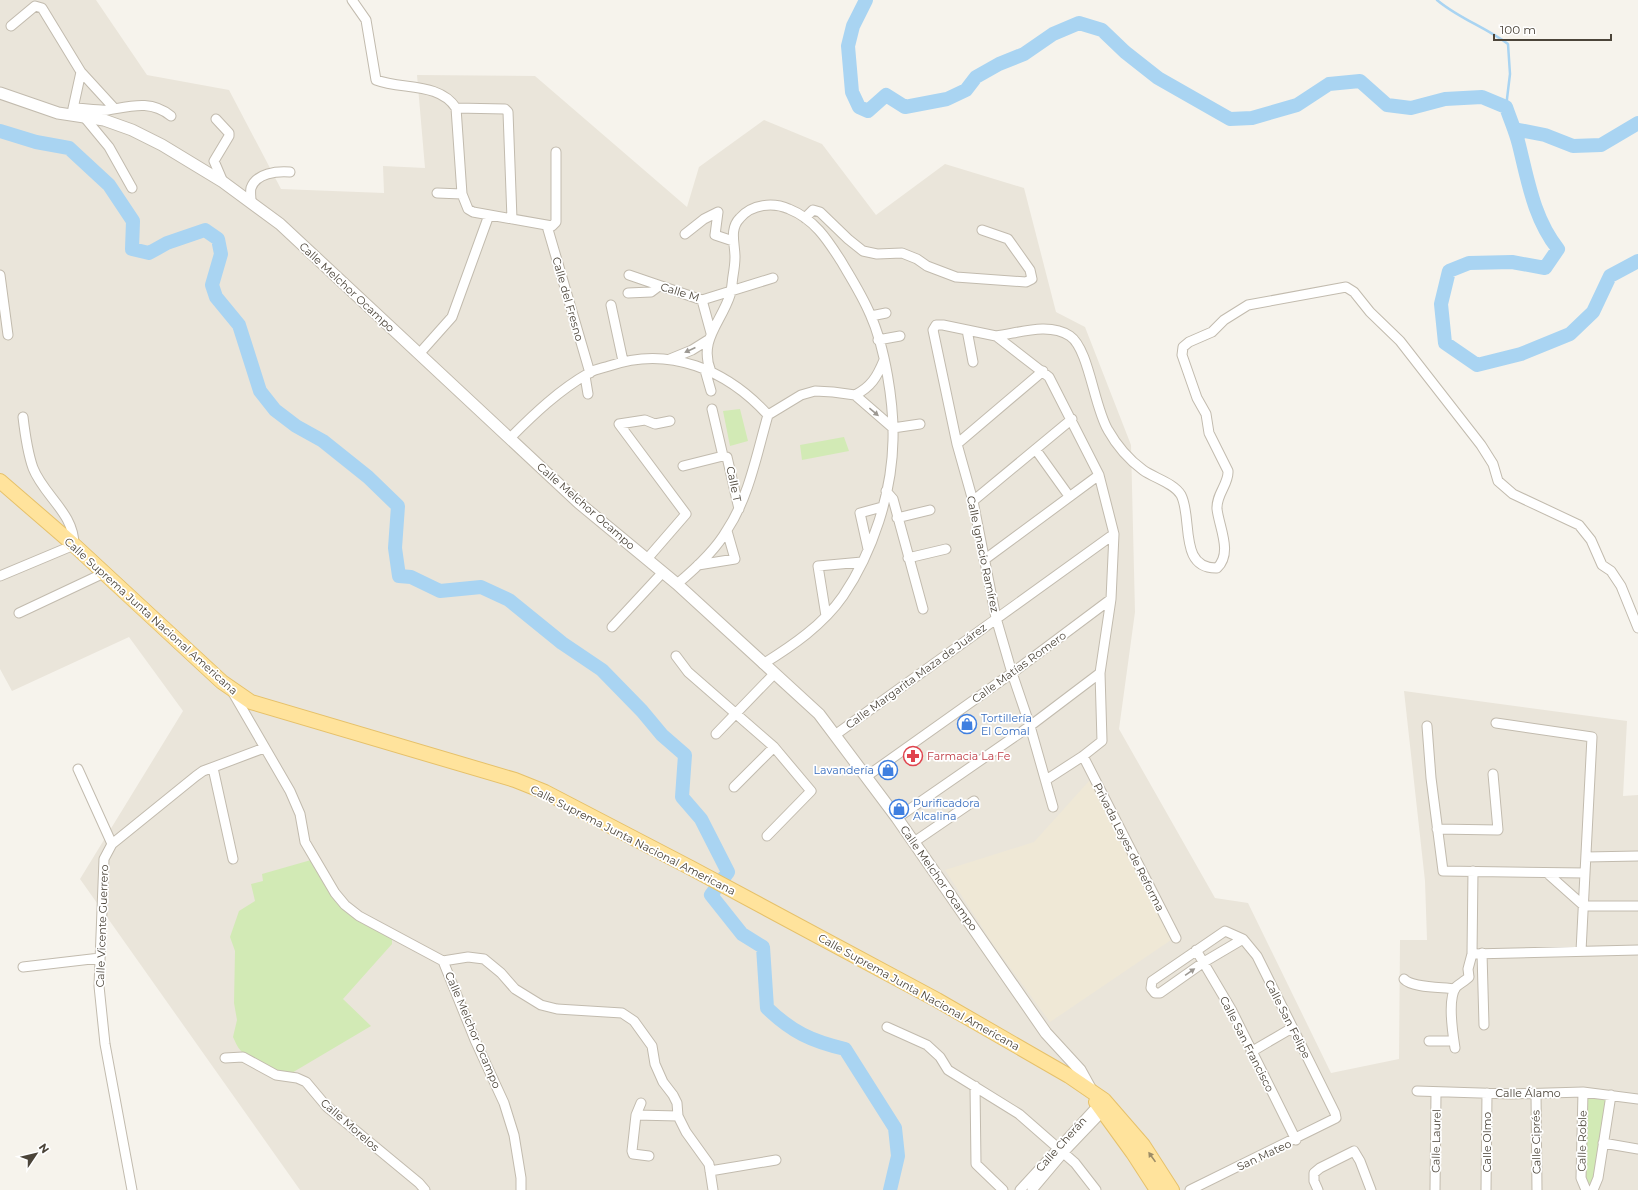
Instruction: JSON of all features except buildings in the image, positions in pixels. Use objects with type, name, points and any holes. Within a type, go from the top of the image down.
[{"type":"main road","name":"Calle Suprema Junta Nacional Americana","points":[[0,481],[74,546],[232,690],[251,702],[268,709],[515,780],[545,792],[691,868],[937,1000],[1038,1057],[1100,1102],[1143,1145],[1172,1190]]},
{"type":"main road","name":"Calle Suprema Junta Nacional Americana","points":[[1100,1102],[1157,1190]]},
{"type":"street","points":[[352,0],[366,20],[376,80],[432,90],[451,100],[456,108],[462,194],[468,209],[489,215],[552,226],[556,222],[556,152]]},
{"type":"street","points":[[11,26],[35,6],[42,8],[46,12],[81,72],[114,108]]},
{"type":"street","points":[[81,72],[72,111],[107,110],[114,108],[150,106],[162,109],[171,116]]},
{"type":"street","points":[[76,92],[93,85]]},
{"type":"street","name":"Calle Melchor Ocampo","points":[[0,93],[58,113],[72,111],[85,118],[104,120],[132,130],[162,145],[251,201],[280,224],[579,503],[677,584],[819,714],[867,776],[897,818],[1016,992],[1046,1033],[1080,1070],[1100,1102]]},
{"type":"street","points":[[456,108],[505,109],[508,112],[512,219]]},
{"type":"street","points":[[85,118],[109,147],[132,188]]},
{"type":"street","points":[[216,119],[229,132],[229,136],[214,162],[223,182]]},
{"type":"street","points":[[251,201],[251,187],[260,178],[269,173],[290,172]]},
{"type":"street","points":[[437,193],[462,194]]},
{"type":"street","points":[[711,391],[707,354],[710,337],[731,290],[735,257],[733,241],[735,225],[740,217],[759,206],[782,206],[806,218],[817,227],[831,243],[871,316],[888,379],[893,428],[890,470],[886,491],[868,550],[862,562],[843,596],[826,616],[783,652],[763,664]]},
{"type":"street","points":[[806,218],[813,210],[820,212],[863,251],[876,254],[902,253],[917,259],[927,266],[956,276],[1026,282],[1032,279],[1030,270],[1008,239],[982,230]]},
{"type":"street","points":[[685,234],[704,219],[718,212],[715,235],[733,241]]},
{"type":"street","points":[[419,354],[452,317],[489,215]]},
{"type":"street","name":"Calle del Fresno","points":[[547,226],[587,374],[588,394]]},
{"type":"street","points":[[0,275],[8,335]]},
{"type":"street","name":"Calle M","points":[[629,275],[702,300],[773,278]]},
{"type":"street","points":[[628,293],[651,292],[659,286]]},
{"type":"street","points":[[973,362],[967,330],[996,336],[1048,329],[1061,330],[1072,337],[1082,352],[1096,404],[1107,429],[1122,451],[1142,470],[1180,494],[1184,503],[1189,543],[1196,560],[1204,567],[1217,568],[1221,564],[1225,542],[1217,506],[1220,494],[1229,477],[1228,471],[1209,433],[1206,414],[1197,398],[1182,355],[1183,347],[1189,342],[1212,332],[1224,320],[1248,305],[1346,287],[1354,292],[1370,312],[1395,335],[1428,375],[1481,445],[1493,464],[1498,481],[1513,494],[1580,525],[1596,549],[1597,556],[1602,566],[1611,572],[1621,586],[1638,628]]},
{"type":"street","points":[[702,300],[710,337]]},
{"type":"street","points":[[611,305],[623,361]]},
{"type":"street","points":[[871,316],[886,313]]},
{"type":"street","name":"Calle Ignacio Ramírez","points":[[967,330],[936,325],[933,330],[957,444],[973,501],[996,618],[1012,673],[1030,726],[1053,807]]},
{"type":"street","points":[[878,340],[900,336]]},
{"type":"street","points":[[996,336],[1049,377],[1072,419],[1099,475],[1114,534],[1112,600],[1100,673],[1102,741],[1083,756],[1046,780]]},
{"type":"street","points":[[670,359],[692,350],[710,337]]},
{"type":"street","points":[[510,438],[535,413],[562,391],[587,374],[623,361],[651,358],[670,359],[708,371],[734,384],[756,402],[768,415]]},
{"type":"street","points":[[677,584],[698,565],[727,531],[739,509],[768,415],[801,395],[815,391],[855,395],[866,389],[877,376],[884,360]]},
{"type":"street","points":[[957,444],[1043,371]]},
{"type":"street","points":[[855,395],[893,428],[920,424]]},
{"type":"street","points":[[712,409],[723,456]]},
{"type":"street","points":[[0,576],[74,546],[73,528],[45,489],[34,469],[26,442],[23,416]]},
{"type":"street","points":[[973,501],[1072,419]]},
{"type":"street","points":[[647,558],[686,514],[619,424],[645,420],[655,424],[666,422]]},
{"type":"street","points":[[1036,450],[1069,496]]},
{"type":"street","name":"Calle T","points":[[683,466],[723,456],[727,457],[739,509]]},
{"type":"street","points":[[984,560],[1099,475]]},
{"type":"street","points":[[886,491],[893,499],[923,609]]},
{"type":"street","points":[[868,550],[860,513],[882,507]]},
{"type":"street","points":[[897,518],[930,510]]},
{"type":"street","points":[[698,565],[735,559],[727,531]]},
{"type":"street","name":"Calle Margarita Maza de Juárez","points":[[835,735],[1114,534]]},
{"type":"street","points":[[908,558],[946,549]]},
{"type":"street","points":[[826,616],[818,566],[862,562]]},
{"type":"street","points":[[612,627],[663,572]]},
{"type":"street","points":[[19,613],[104,574]]},
{"type":"street","name":"Calle Matías Romero","points":[[867,776],[1112,600]]},
{"type":"street","points":[[676,656],[688,672],[774,747],[811,791],[767,836]]},
{"type":"street","points":[[897,818],[1030,726],[1100,673]]},
{"type":"street","points":[[716,734],[774,674]]},
{"type":"street","name":"Calle Melchor Ocampo","points":[[232,690],[264,748],[290,790],[300,814],[305,842],[334,893],[345,905],[374,925],[443,961],[475,1040],[504,1103],[514,1135],[521,1178],[521,1190]]},
{"type":"street","points":[[1496,723],[1592,737],[1582,951]]},
{"type":"street","points":[[1427,726],[1437,829],[1443,871],[1585,873]]},
{"type":"street","points":[[734,787],[774,747]]},
{"type":"street","name":"Calle Vicente Guerrero","points":[[132,1190],[105,1044],[99,986],[102,869],[104,859],[112,844],[203,771],[264,748]]},
{"type":"street","name":"Privada Leyes de Reforma","points":[[1083,756],[1176,938]]},
{"type":"street","points":[[213,768],[233,859]]},
{"type":"street","points":[[78,769],[112,844]]},
{"type":"street","points":[[1437,829],[1498,830],[1493,774]]},
{"type":"street","points":[[914,842],[974,801]]},
{"type":"street","points":[[1586,856],[1638,856]]},
{"type":"street","points":[[1473,871],[1477,953],[1484,1025]]},
{"type":"street","points":[[1547,872],[1584,906],[1638,906]]},
{"type":"street","name":"Calle San Felipe","points":[[1196,950],[1225,931],[1243,939],[1257,956],[1335,1113],[1336,1118]]},
{"type":"street","points":[[1196,950],[1152,981],[1151,988],[1158,994],[1204,962],[1243,939]]},
{"type":"street","name":"Calle San Francisco","points":[[1196,950],[1231,1009],[1296,1140]]},
{"type":"street","points":[[1477,953],[1638,950]]},
{"type":"street","points":[[1428,1041],[1455,1045],[1452,1024],[1453,998],[1455,989],[1469,977],[1468,969],[1477,953]]},
{"type":"street","points":[[443,961],[468,957],[484,959],[501,972],[515,989],[541,1005],[557,1009],[622,1013],[634,1021],[652,1046],[655,1064],[663,1082],[673,1095],[678,1116],[692,1142],[705,1156],[710,1171],[713,1190]]},
{"type":"street","points":[[23,967],[100,958]]},
{"type":"street","points":[[1404,978],[1406,981],[1422,986],[1455,989]]},
{"type":"street","points":[[887,1027],[928,1044],[940,1057],[948,1070],[1019,1114],[1076,1163],[1096,1190]]},
{"type":"street","points":[[1251,1052],[1292,1028]]},
{"type":"street","name":"Calle Morelos","points":[[226,1058],[243,1057],[276,1075],[297,1078],[306,1082],[327,1108],[419,1183],[425,1190]]},
{"type":"street","points":[[975,1086],[976,1164],[1003,1190]]},
{"type":"street","name":"Calle Álamo","points":[[1417,1091],[1536,1094],[1583,1092],[1638,1099]]},
{"type":"street","name":"Calle Laurel","points":[[1435,1190],[1436,1092]]},
{"type":"street","name":"Calle Roble","points":[[1583,1092],[1582,1178],[1586,1190]]},
{"type":"street","name":"Calle Olmo","points":[[1486,1190],[1487,1093]]},
{"type":"street","name":"Calle Ciprés","points":[[1536,1094],[1537,1190]]},
{"type":"street","name":"Calle Roble","points":[[1593,1190],[1598,1178],[1610,1095]]},
{"type":"street","name":"Calle Cherán","points":[[1032,1190],[1061,1150],[1100,1102]]},
{"type":"street","points":[[641,1103],[636,1115],[633,1154],[649,1156]]},
{"type":"street","points":[[636,1115],[678,1116]]},
{"type":"street","name":"San Mateo","points":[[1190,1190],[1296,1140],[1336,1118]]},
{"type":"street","points":[[1603,1143],[1638,1149]]},
{"type":"street","name":"Calle Cherán","points":[[1020,1190],[1061,1150]]},
{"type":"street","points":[[1318,1190],[1314,1181],[1314,1173],[1320,1168],[1354,1151],[1360,1160],[1371,1190]]},
{"type":"street","points":[[710,1171],[776,1160]]},
{"type":"shaded area","points":[[0,0],[96,0],[147,75],[229,90],[281,189],[384,193],[383,166],[425,168],[417,75],[535,76],[687,207],[699,167],[764,120],[822,144],[876,215],[945,164],[1024,188],[1056,312],[1085,327],[1131,445],[1135,612],[1119,729],[1215,898],[1248,903],[1331,1073],[1399,1059],[1400,940],[1427,940],[1425,881],[1404,691],[1627,721],[1623,796],[1638,795],[1638,1190],[300,1190],[80,879],[183,711],[129,637],[12,691],[0,669]]},
{"type":"shaded area","points":[[1090,780],[1171,940],[1050,1022],[995,947],[945,870],[1034,842]]},
{"type":"green space","points":[[740,409],[748,441],[730,446],[723,411]]},
{"type":"green space","points":[[844,437],[849,451],[802,460],[800,445]]},
{"type":"green space","points":[[311,860],[331,893],[392,938],[392,944],[343,999],[371,1026],[290,1074],[270,1069],[257,1063],[237,1046],[233,1037],[237,1020],[234,1003],[235,951],[230,937],[239,911],[255,901],[251,884],[263,881],[262,874]]},
{"type":"green space","points":[[1585,1097],[1608,1098],[1593,1181],[1587,1185],[1584,1178]]},
{"type":"waterway","points":[[866,0],[853,26],[848,46],[852,92],[859,107],[868,111],[886,95],[905,107],[947,99],[966,90],[976,77],[999,64],[1024,54],[1053,34],[1079,23],[1102,30],[1125,52],[1158,78],[1230,119],[1252,118],[1297,105],[1329,84],[1360,81],[1387,105],[1411,108],[1445,99],[1482,97],[1506,107],[1518,140],[1537,212],[1558,249],[1545,268],[1512,262],[1469,263],[1449,271],[1441,304],[1445,343],[1477,365],[1521,354],[1570,334],[1593,312],[1610,276],[1638,261]]},
{"type":"waterway","points":[[1437,0],[1454,12],[1508,44],[1510,74],[1506,107]]},
{"type":"waterway","points":[[1514,129],[1545,135],[1573,146],[1601,145],[1638,123]]},
{"type":"waterway","points":[[0,131],[36,142],[69,148],[109,185],[133,221],[132,249],[149,253],[167,243],[205,230],[218,239],[221,254],[212,285],[216,297],[239,325],[260,391],[275,410],[296,426],[323,441],[368,477],[398,506],[395,548],[399,576],[411,577],[440,591],[481,587],[509,600],[562,643],[602,670],[642,711],[662,735],[685,755],[682,797],[701,819],[728,872],[711,895],[742,934],[763,947],[767,1008],[785,1023],[812,1039],[845,1049],[895,1128],[898,1156],[890,1190]]},
{"type":"place","name":"Tortillería El Comal","points":[[967,724]]},
{"type":"place","name":"Farmacia La Fe","points":[[913,756]]},
{"type":"place","name":"Lavandería","points":[[888,770]]},
{"type":"place","name":"Purificadora Alcalina","points":[[899,809]]}]
